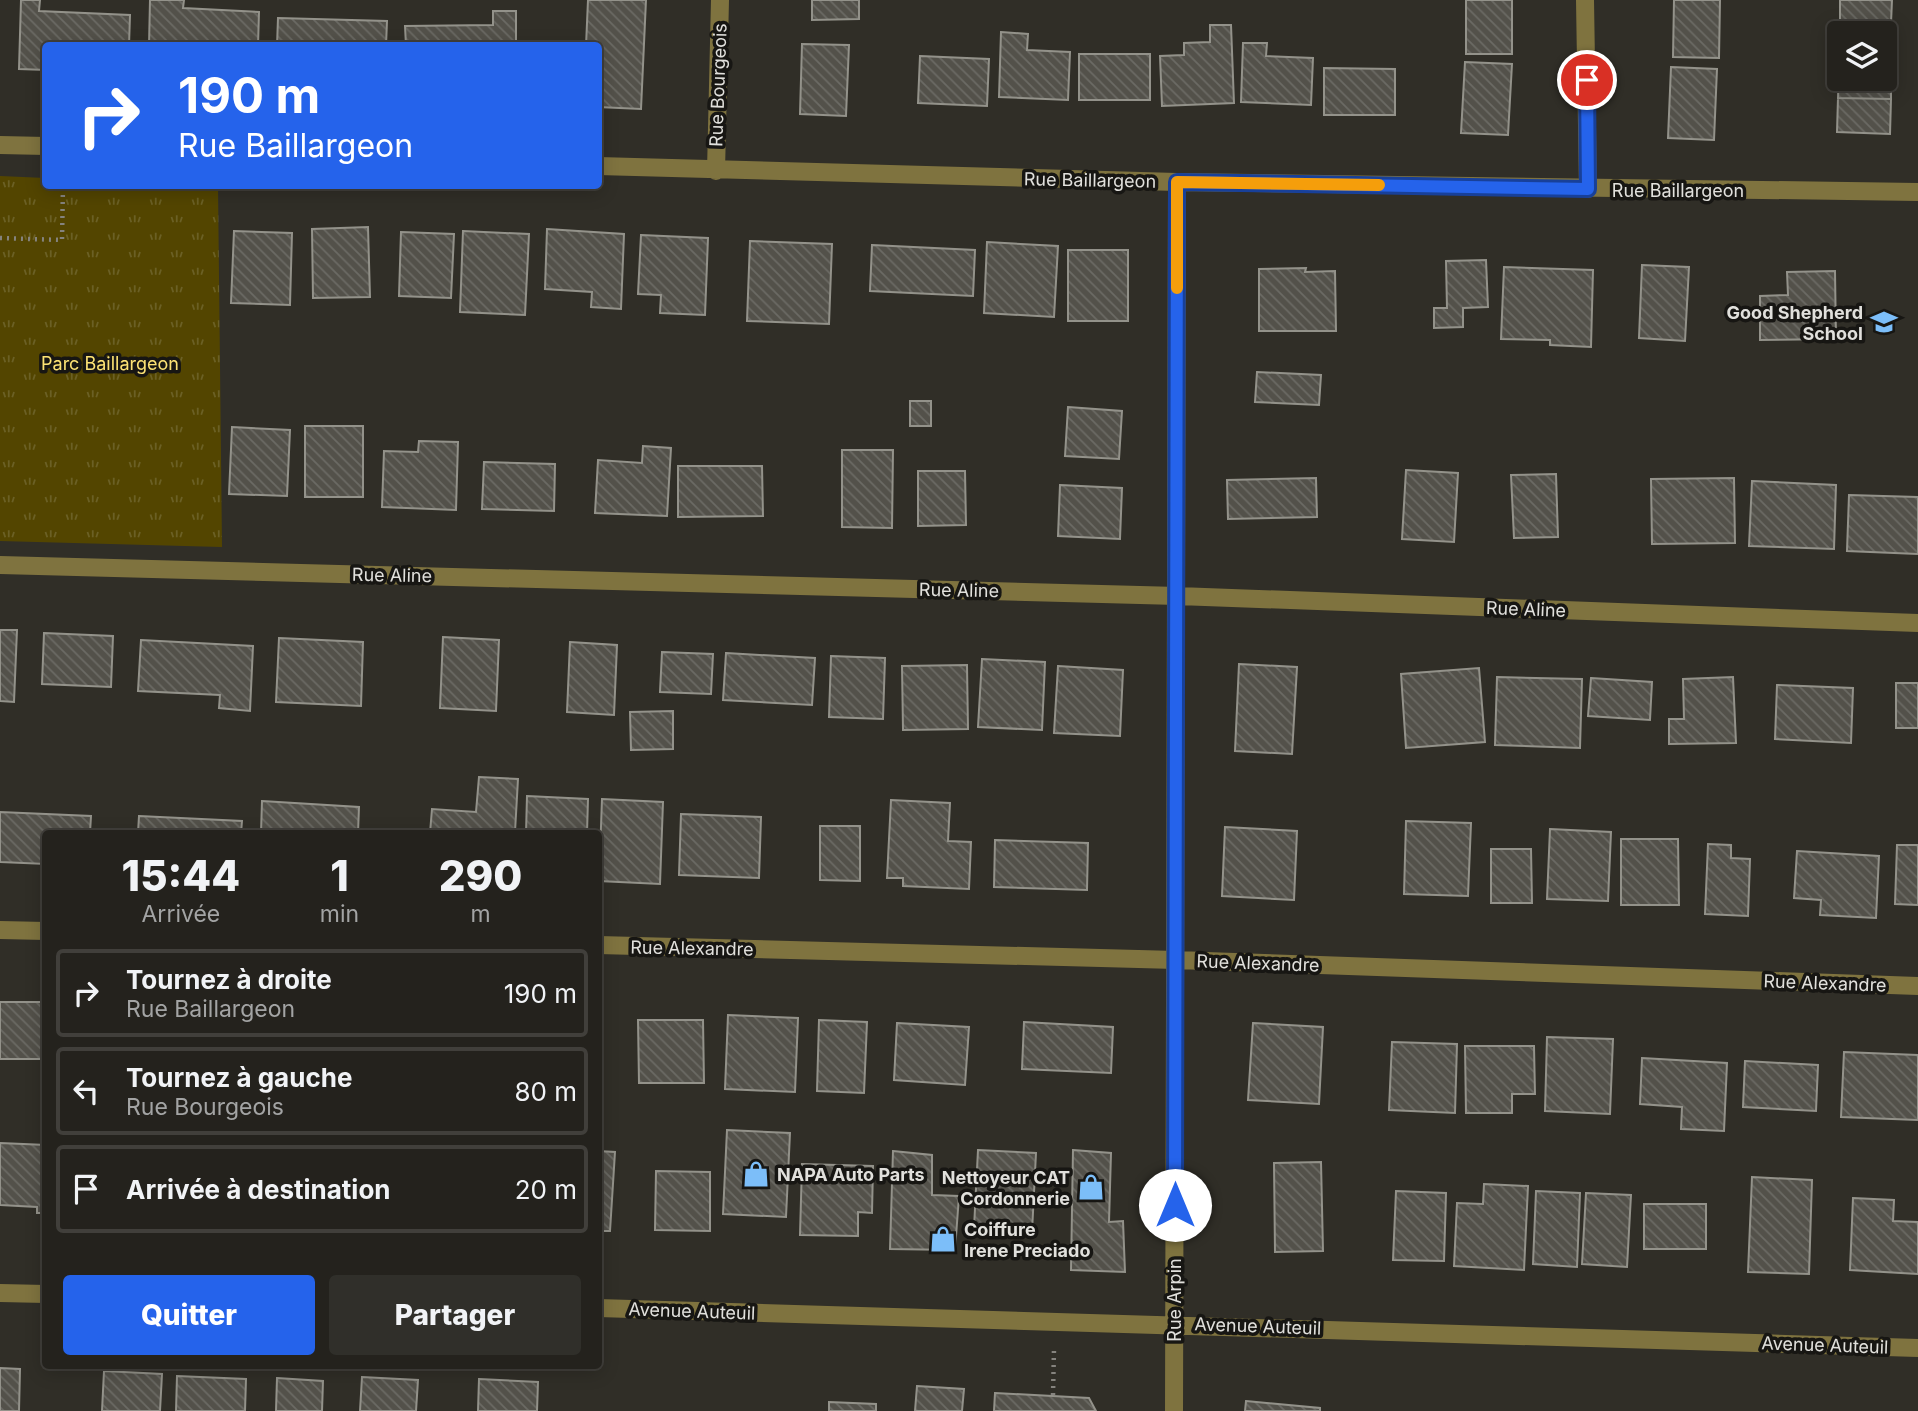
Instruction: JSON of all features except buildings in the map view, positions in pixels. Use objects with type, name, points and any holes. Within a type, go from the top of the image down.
[{"type":"street","name":"Rue Bourgeois","points":[[716,171],[720,0]]},
{"type":"street","points":[[1585,0],[1588,189]]},
{"type":"street","points":[[0,145],[42,146]]},
{"type":"street","name":"Rue Baillargeon","points":[[602,166],[1177,182],[1918,192]]},
{"type":"street","name":"Rue Arpin","points":[[1174,1411],[1177,182]]},
{"type":"street","name":"Rue Aline","points":[[0,565],[1178,596],[1918,623]]},
{"type":"street","points":[[0,930],[42,931]]},
{"type":"street","name":"Rue Alexandre","points":[[602,945],[1176,960],[1918,986]]},
{"type":"street","points":[[0,1293],[42,1294]]},
{"type":"street","name":"Avenue Auteuil","points":[[602,1308],[1918,1348]]},
{"type":"path","points":[[0,238],[62,240],[63,189]]},
{"type":"path","points":[[1053,1395],[1056,1321]]},
{"type":"green space","name":"Parc Baillargeon","points":[[0,176],[42,178],[42,189],[218,189],[222,547],[0,541]]},
{"type":"slow traffic","points":[[1177,288],[1177,182],[1379,185]]},
{"type":"place","name":"Good Shepherd School","points":[[1884,322]]},
{"type":"place","name":"NAPA Auto Parts","points":[[756,1174]]},
{"type":"place","name":"Nettoyeur CAT Cordonnerie","points":[[1091,1187]]},
{"type":"place","name":"Coiffure Irene Preciado","points":[[943,1239]]},
{"type":"route","points":[[1175,1205],[1177,182],[1588,189],[1587,80]]}]
